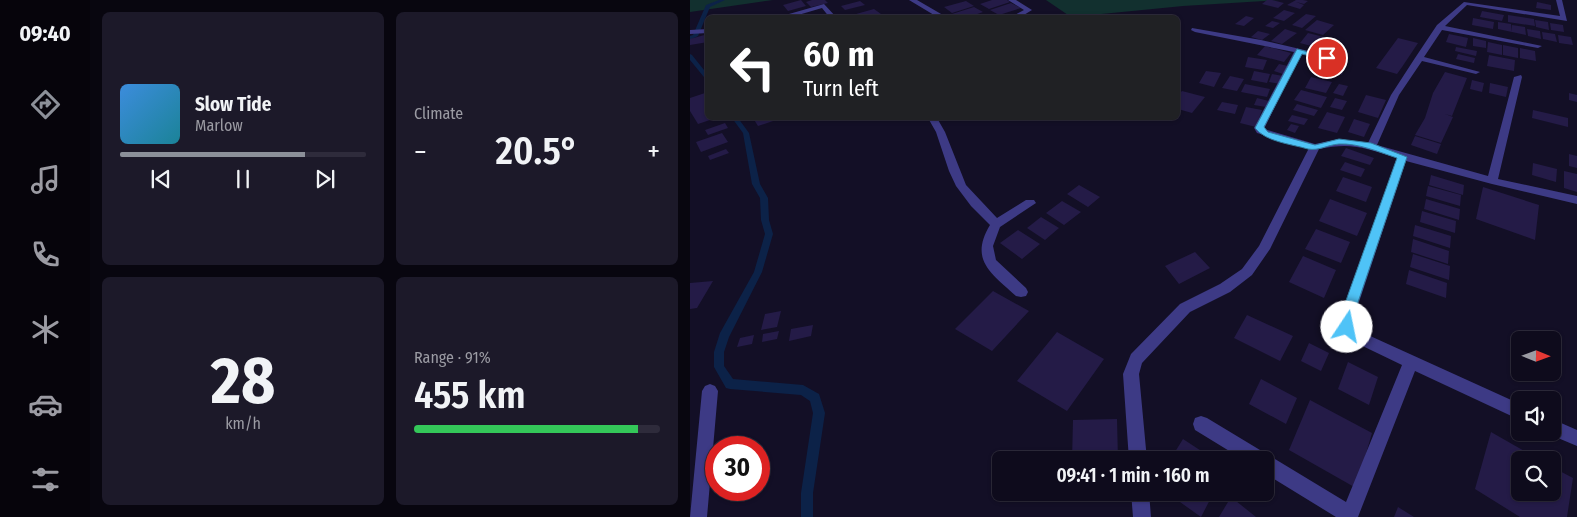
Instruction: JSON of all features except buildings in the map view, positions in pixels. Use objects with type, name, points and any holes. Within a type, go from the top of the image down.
[{"type":"street","points":[[912,0],[940,15]]},
{"type":"street","points":[[1011,0],[1029,10],[1018,15]]},
{"type":"street","points":[[1371,146],[1395,95],[1440,27],[1468,3],[1564,19],[1560,0]]},
{"type":"street","points":[[790,15],[824,6],[832,15]]},
{"type":"street","points":[[1440,27],[1538,46]]},
{"type":"street","points":[[1195,30],[1260,42],[1327,58]]},
{"type":"street","points":[[690,32],[705,31]]},
{"type":"street","points":[[1300,51],[1259,128],[1265,134],[1315,147],[1339,142],[1371,146],[1402,157],[1492,181],[1577,200]]},
{"type":"street","points":[[1420,58],[1476,72]]},
{"type":"street","points":[[1492,181],[1518,77]]},
{"type":"street","points":[[933,120],[945,144],[958,179],[976,205],[996,224]]},
{"type":"street","points":[[1137,451],[1131,374],[1136,359],[1185,308],[1225,288],[1247,272],[1264,249],[1315,147]]},
{"type":"street","points":[[1402,157],[1346,320],[1351,334],[1511,408]]},
{"type":"street","points":[[1021,292],[994,267],[986,254],[985,247],[988,235],[996,224],[1030,203]]},
{"type":"street","points":[[1274,469],[1350,516],[1411,362]]},
{"type":"street","points":[[698,517],[710,391]]},
{"type":"street","points":[[1201,424],[1245,451]]},
{"type":"street","points":[[1561,431],[1577,438]]},
{"type":"street","points":[[1141,501],[1142,517]]},
{"type":"green space","points":[[690,0],[773,0],[690,12]]},
{"type":"green space","points":[[1046,0],[1280,0],[1183,6],[1091,15],[1068,15]]},
{"type":"waterway","points":[[690,38],[695,36],[708,6],[723,0]]},
{"type":"waterway","points":[[690,56],[705,76]]},
{"type":"waterway","points":[[736,120],[746,133],[756,184],[764,198],[765,220],[769,234],[758,272],[724,336],[719,352],[719,367],[730,384],[803,390],[815,398],[819,413],[807,493],[807,517]]},
{"type":"route","points":[[1327,58],[1300,51],[1259,128],[1265,134],[1308,146],[1315,147],[1339,142],[1371,146],[1402,157],[1346,320],[1347,327]]}]
